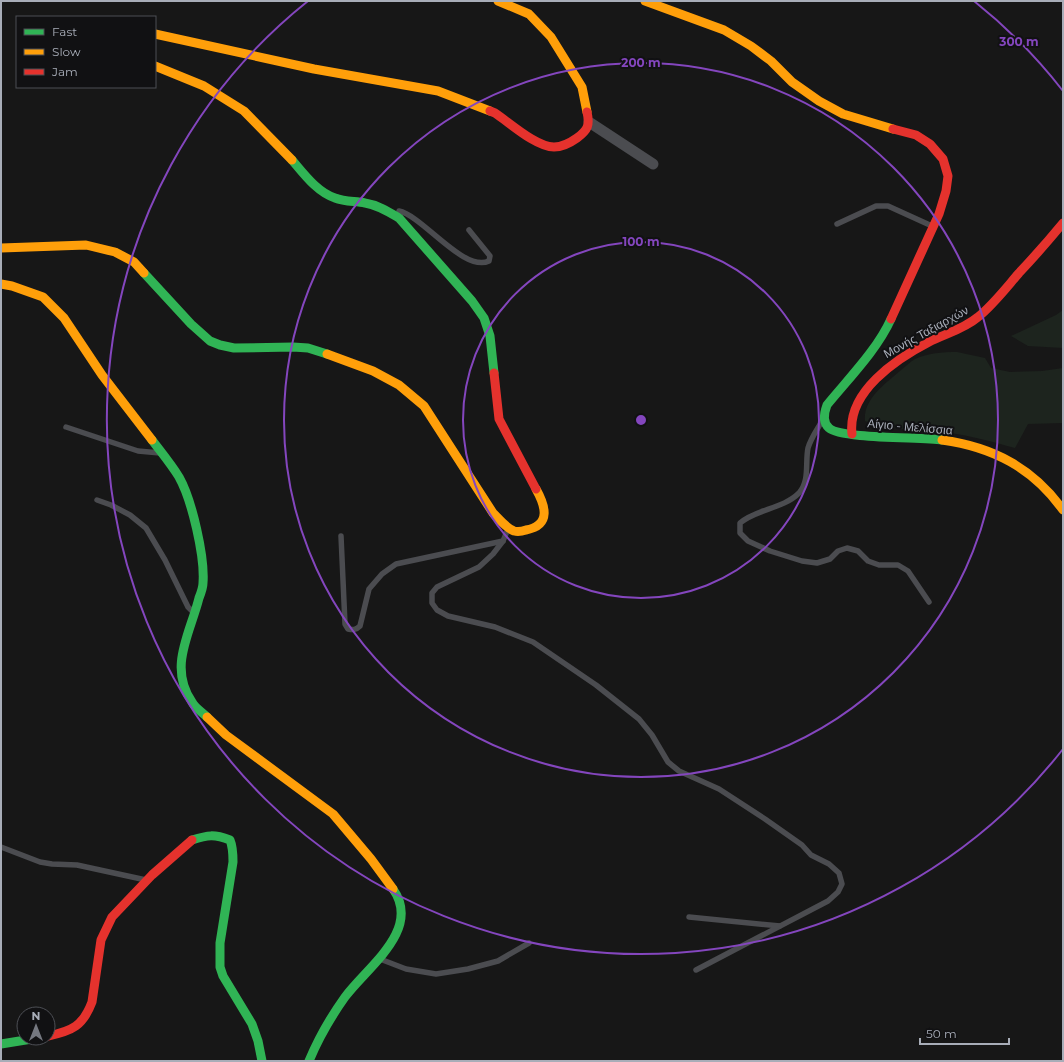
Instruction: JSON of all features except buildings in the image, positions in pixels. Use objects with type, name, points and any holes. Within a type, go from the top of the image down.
[{"type":"main road","points":[[156,34],[314,69],[438,91],[495,113],[532,139],[548,146],[555,147],[568,144],[584,133],[589,122],[582,87],[551,37],[529,14],[498,1]]},
{"type":"main road","points":[[644,1],[724,30],[751,46],[771,61],[792,82],[819,101],[844,114],[867,122],[916,135],[930,144],[942,159],[948,176],[946,191],[934,226],[887,328],[871,351],[827,405],[824,410],[823,420]]},
{"type":"main road","points":[[1,248],[86,245],[116,252],[134,262],[191,324],[210,341],[234,348],[308,348],[373,371],[399,385],[424,406],[493,513],[508,528],[516,532],[532,529],[541,523],[545,513],[543,502],[499,420],[490,336],[484,318],[472,301],[399,218],[384,209],[334,198],[321,191],[244,111],[204,86],[156,66]]},
{"type":"main road","name":"Μονής Ταξιαρχών","points":[[852,434],[851,420],[855,407],[870,384],[878,375],[911,352],[977,318],[991,305],[1063,223]]},
{"type":"main road","points":[[6,287],[43,297],[64,318],[102,374],[162,453],[179,478],[189,501],[203,560],[203,584],[195,615],[182,654],[180,669],[182,684],[192,703],[226,735],[333,814],[372,859],[396,894],[402,913],[398,932],[379,959],[346,996],[318,1037],[309,1061]]},
{"type":"main road","name":"Αίγιο - Μελίσσια","points":[[823,420],[829,428],[835,431],[881,438],[940,440],[984,450],[1026,470],[1047,489],[1063,510]]},
{"type":"main road","points":[[56,1035],[65,1033],[80,1025],[89,1012],[92,1002],[101,940],[112,917],[147,880],[190,841],[210,835],[230,840],[234,850],[231,880],[220,944],[220,970],[253,1026],[261,1046],[262,1061]]},
{"type":"main road","points":[[1,1044],[16,1042]]},
{"type":"street","points":[[589,122],[653,164]]},
{"type":"lane","points":[[837,224],[876,206],[888,206],[934,226]]},
{"type":"lane","points":[[384,209],[401,211],[410,215],[454,252],[482,263],[489,261],[490,256],[469,230]]},
{"type":"lane","points":[[823,420],[812,438],[808,449],[805,482],[800,492],[792,499],[767,511],[746,518],[740,523],[740,533],[748,541],[802,561],[817,563],[830,559],[838,551],[847,548],[858,551],[868,561],[879,565],[898,565],[908,571],[929,602]]},
{"type":"lane","points":[[66,427],[138,451],[162,453]]},
{"type":"lane","points":[[98,500],[130,515],[146,528],[165,560],[188,607],[195,615]]},
{"type":"lane","points":[[508,528],[503,541],[493,554],[479,567],[437,587],[432,593],[432,603],[437,610],[448,616],[496,627],[533,642],[596,685],[639,719],[652,735],[668,762],[678,771],[719,789],[765,819],[802,845],[811,855],[829,864],[839,873],[842,884],[838,892],[828,901],[696,970]]},
{"type":"lane","points":[[342,536],[345,624],[348,629],[352,630],[360,626],[369,589],[382,574],[396,564],[503,541]]},
{"type":"lane","points":[[1,847],[40,862],[77,865],[147,880]]},
{"type":"lane","points":[[689,917],[780,926]]},
{"type":"lane","points":[[379,959],[406,969],[436,974],[468,969],[498,961],[529,943]]},
{"type":"shaded area","points":[[1063,310],[1063,348],[1028,346],[1011,336],[1056,315]]},
{"type":"shaded area","points":[[957,352],[985,358],[991,368],[1010,372],[1042,371],[1063,368],[1063,423],[1028,424],[1015,448],[957,434],[891,428],[865,421],[865,413],[871,399],[888,381],[915,359],[930,354]]},
{"type":"traffic: fast","points":[[292,160],[322,192],[342,200],[374,205],[399,218],[472,301],[484,318],[490,336],[494,373]]},
{"type":"traffic: fast","points":[[144,273],[191,324],[210,341],[234,348],[293,347],[308,348],[327,354]]},
{"type":"traffic: fast","points":[[891,319],[870,353],[827,405],[824,414],[825,423],[829,428],[836,432],[849,434],[942,440]]},
{"type":"traffic: fast","points":[[152,440],[176,472],[184,487],[193,514],[200,544],[203,587],[183,650],[181,663],[185,689],[193,704],[207,717]]},
{"type":"traffic: fast","points":[[192,840],[207,836],[215,836],[230,840],[231,843],[233,862],[220,943],[220,967],[223,976],[252,1024],[258,1041],[262,1061]]},
{"type":"traffic: fast","points":[[309,1061],[321,1036],[345,997],[378,960],[396,933],[401,919],[400,904],[393,889]]},
{"type":"traffic: fast","points":[[1,1044],[16,1042]]},
{"type":"traffic: slow","points":[[498,1],[529,14],[551,37],[582,87],[587,112]]},
{"type":"traffic: slow","points":[[645,1],[724,30],[751,46],[771,61],[792,82],[819,101],[843,114],[893,129]]},
{"type":"traffic: slow","points":[[156,34],[314,69],[438,91],[490,111]]},
{"type":"traffic: slow","points":[[156,66],[204,86],[244,111],[292,160]]},
{"type":"traffic: slow","points":[[1,248],[86,245],[115,252],[134,262],[144,273]]},
{"type":"traffic: slow","points":[[1,284],[12,286],[43,297],[64,318],[102,375],[152,440]]},
{"type":"traffic: slow","points":[[327,354],[373,371],[399,385],[424,406],[493,513],[511,530],[525,530],[540,524],[543,519],[544,508],[536,489]]},
{"type":"traffic: slow","points":[[942,440],[978,448],[995,454],[1010,462],[1039,482],[1063,510]]},
{"type":"traffic: slow","points":[[207,717],[226,735],[333,814],[371,859],[393,889]]},
{"type":"traffic: jam","points":[[490,111],[531,139],[547,146],[554,147],[569,143],[586,130],[588,124],[587,112]]},
{"type":"traffic: jam","points":[[891,319],[939,214],[946,191],[948,176],[943,159],[930,144],[916,135],[893,129]]},
{"type":"traffic: jam","points":[[852,434],[853,419],[857,404],[865,391],[876,379],[916,349],[961,328],[978,317],[999,296],[1063,223]]},
{"type":"traffic: jam","points":[[494,373],[499,419],[536,489]]},
{"type":"traffic: jam","points":[[56,1034],[76,1026],[85,1017],[89,1010],[92,1002],[101,940],[112,917],[152,875],[192,840]]}]
